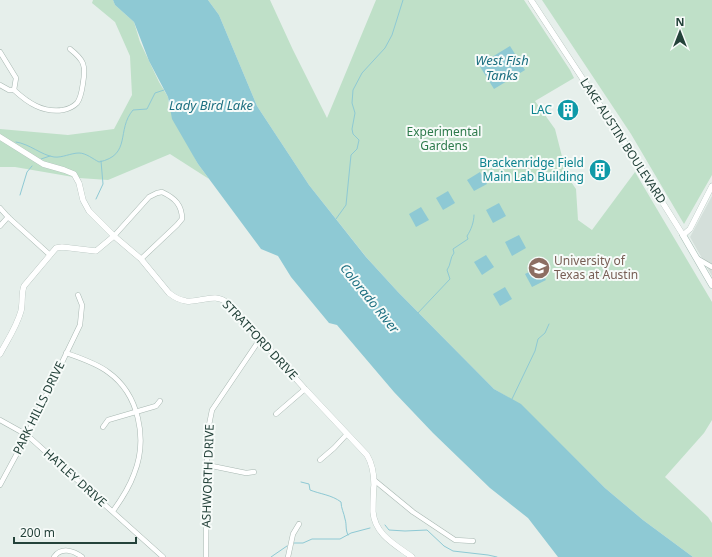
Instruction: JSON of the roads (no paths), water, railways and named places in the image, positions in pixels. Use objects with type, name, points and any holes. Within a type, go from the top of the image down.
[{"type":"main road","name":"LAKE AUSTIN BOULEVARD","points":[[683,235],[712,285]]},
{"type":"street","name":"LAKE AUSTIN BOULEVARD","points":[[531,0],[634,156],[683,235]]},
{"type":"street","points":[[0,85],[9,90],[14,90],[24,100],[36,106],[48,110],[69,109],[77,103],[82,92],[85,68],[80,57],[70,49]]},
{"type":"street","points":[[0,52],[16,78],[14,90]]},
{"type":"street","name":"STRATFORD DRIVE","points":[[0,137],[43,164],[74,174],[79,183],[86,206],[114,236],[141,259],[174,297],[186,301],[210,298],[221,299],[229,304],[305,389],[367,455],[371,461],[374,480],[373,512],[378,529],[390,542],[412,557]]},
{"type":"street","points":[[683,235],[690,229],[712,186]]},
{"type":"street","points":[[0,354],[19,319],[22,310],[24,286],[56,248],[62,247],[92,252],[96,251],[114,236],[153,195],[162,192],[178,202],[182,219],[141,259]]},
{"type":"street","points":[[0,208],[50,255]]},
{"type":"street","points":[[0,226],[8,217]]},
{"type":"street","points":[[696,258],[712,267]]},
{"type":"street","name":"PARK HILLS DRIVE","points":[[0,485],[27,434],[80,325],[82,305],[78,295]]},
{"type":"street","name":"ASHWORTH DRIVE","points":[[206,557],[207,435],[212,410],[260,339]]},
{"type":"street","points":[[66,353],[95,364],[119,381],[130,396],[137,412],[140,430],[138,460],[134,475],[113,511]]},
{"type":"street","points":[[276,414],[305,389]]},
{"type":"street","points":[[103,427],[108,420],[156,406],[160,400]]},
{"type":"street","name":"HATLEY DRIVE","points":[[0,420],[27,434],[163,557]]},
{"type":"street","points":[[320,460],[347,434]]},
{"type":"street","points":[[207,465],[246,473],[254,472]]},
{"type":"street","points":[[374,480],[413,512],[455,540],[473,542]]},
{"type":"street","points":[[288,557],[293,534],[299,524]]},
{"type":"street","points":[[54,557],[56,554],[63,551],[76,552],[82,557]]},
{"type":"water","name":"Lady Bird Lake","points":[[113,0],[208,0],[219,15],[257,106],[309,185],[366,257],[398,292],[494,389],[521,404],[605,488],[643,520],[693,557],[558,557],[528,518],[490,488],[433,433],[394,392],[337,325],[329,323],[291,277],[278,256],[261,249],[198,164],[172,119],[168,97],[149,61],[134,22],[115,5]]},
{"type":"water","name":"West Fish Tanks","points":[[510,46],[525,70],[494,89],[479,65]]},
{"type":"water","points":[[480,172],[487,184],[474,191],[467,180]]},
{"type":"water","points":[[448,191],[455,203],[443,210],[436,198]]},
{"type":"water","points":[[499,203],[506,216],[493,223],[486,210]]},
{"type":"water","points":[[421,207],[429,220],[416,227],[409,214]]},
{"type":"water","points":[[519,235],[526,248],[512,256],[505,242]]},
{"type":"water","points":[[486,255],[494,267],[482,275],[474,262]]},
{"type":"water","points":[[539,267],[546,280],[532,287],[525,274]]},
{"type":"water","points":[[505,287],[512,299],[500,306],[493,294]]},
{"type":"waterway","points":[[336,219],[346,205],[351,155],[357,149],[359,140],[353,134],[352,129],[355,113],[352,103],[353,90],[362,73],[385,48],[392,35],[403,0]]},
{"type":"waterway","points":[[16,142],[54,157],[82,153],[99,162],[109,159],[116,154],[120,148],[125,126],[133,110],[147,109],[155,93],[164,90]]},
{"type":"waterway","points":[[41,159],[50,156]]},
{"type":"waterway","points":[[96,199],[103,184],[101,161]]},
{"type":"waterway","points":[[20,195],[27,172],[32,166]]},
{"type":"waterway","points":[[417,314],[450,279],[447,270],[454,253],[453,249],[468,239],[467,236],[472,226],[474,215]]},
{"type":"waterway","points":[[512,399],[535,351],[538,339],[545,333],[549,324]]},
{"type":"waterway","points":[[301,482],[309,484],[310,490],[330,496],[341,502],[348,535]]},
{"type":"waterway","points":[[385,525],[389,530],[427,530],[444,546],[453,551],[497,557]]},
{"type":"waterway","points":[[294,543],[303,543],[312,539],[340,539],[351,533],[370,528]]},
{"type":"waterway","points":[[271,557],[287,546]]},
{"type":"place","name":"LAC","points":[[568,110]]},
{"type":"place","name":"Brackenridge Field Main Lab Building","points":[[600,170]]},
{"type":"place","name":"University of Texas at Austin","points":[[539,268]]},
{"type":"park label","name":"Experimental Gardens","points":[[444,139]]},
{"type":"water label","name":"Colorado River","points":[[370,298]]}]
